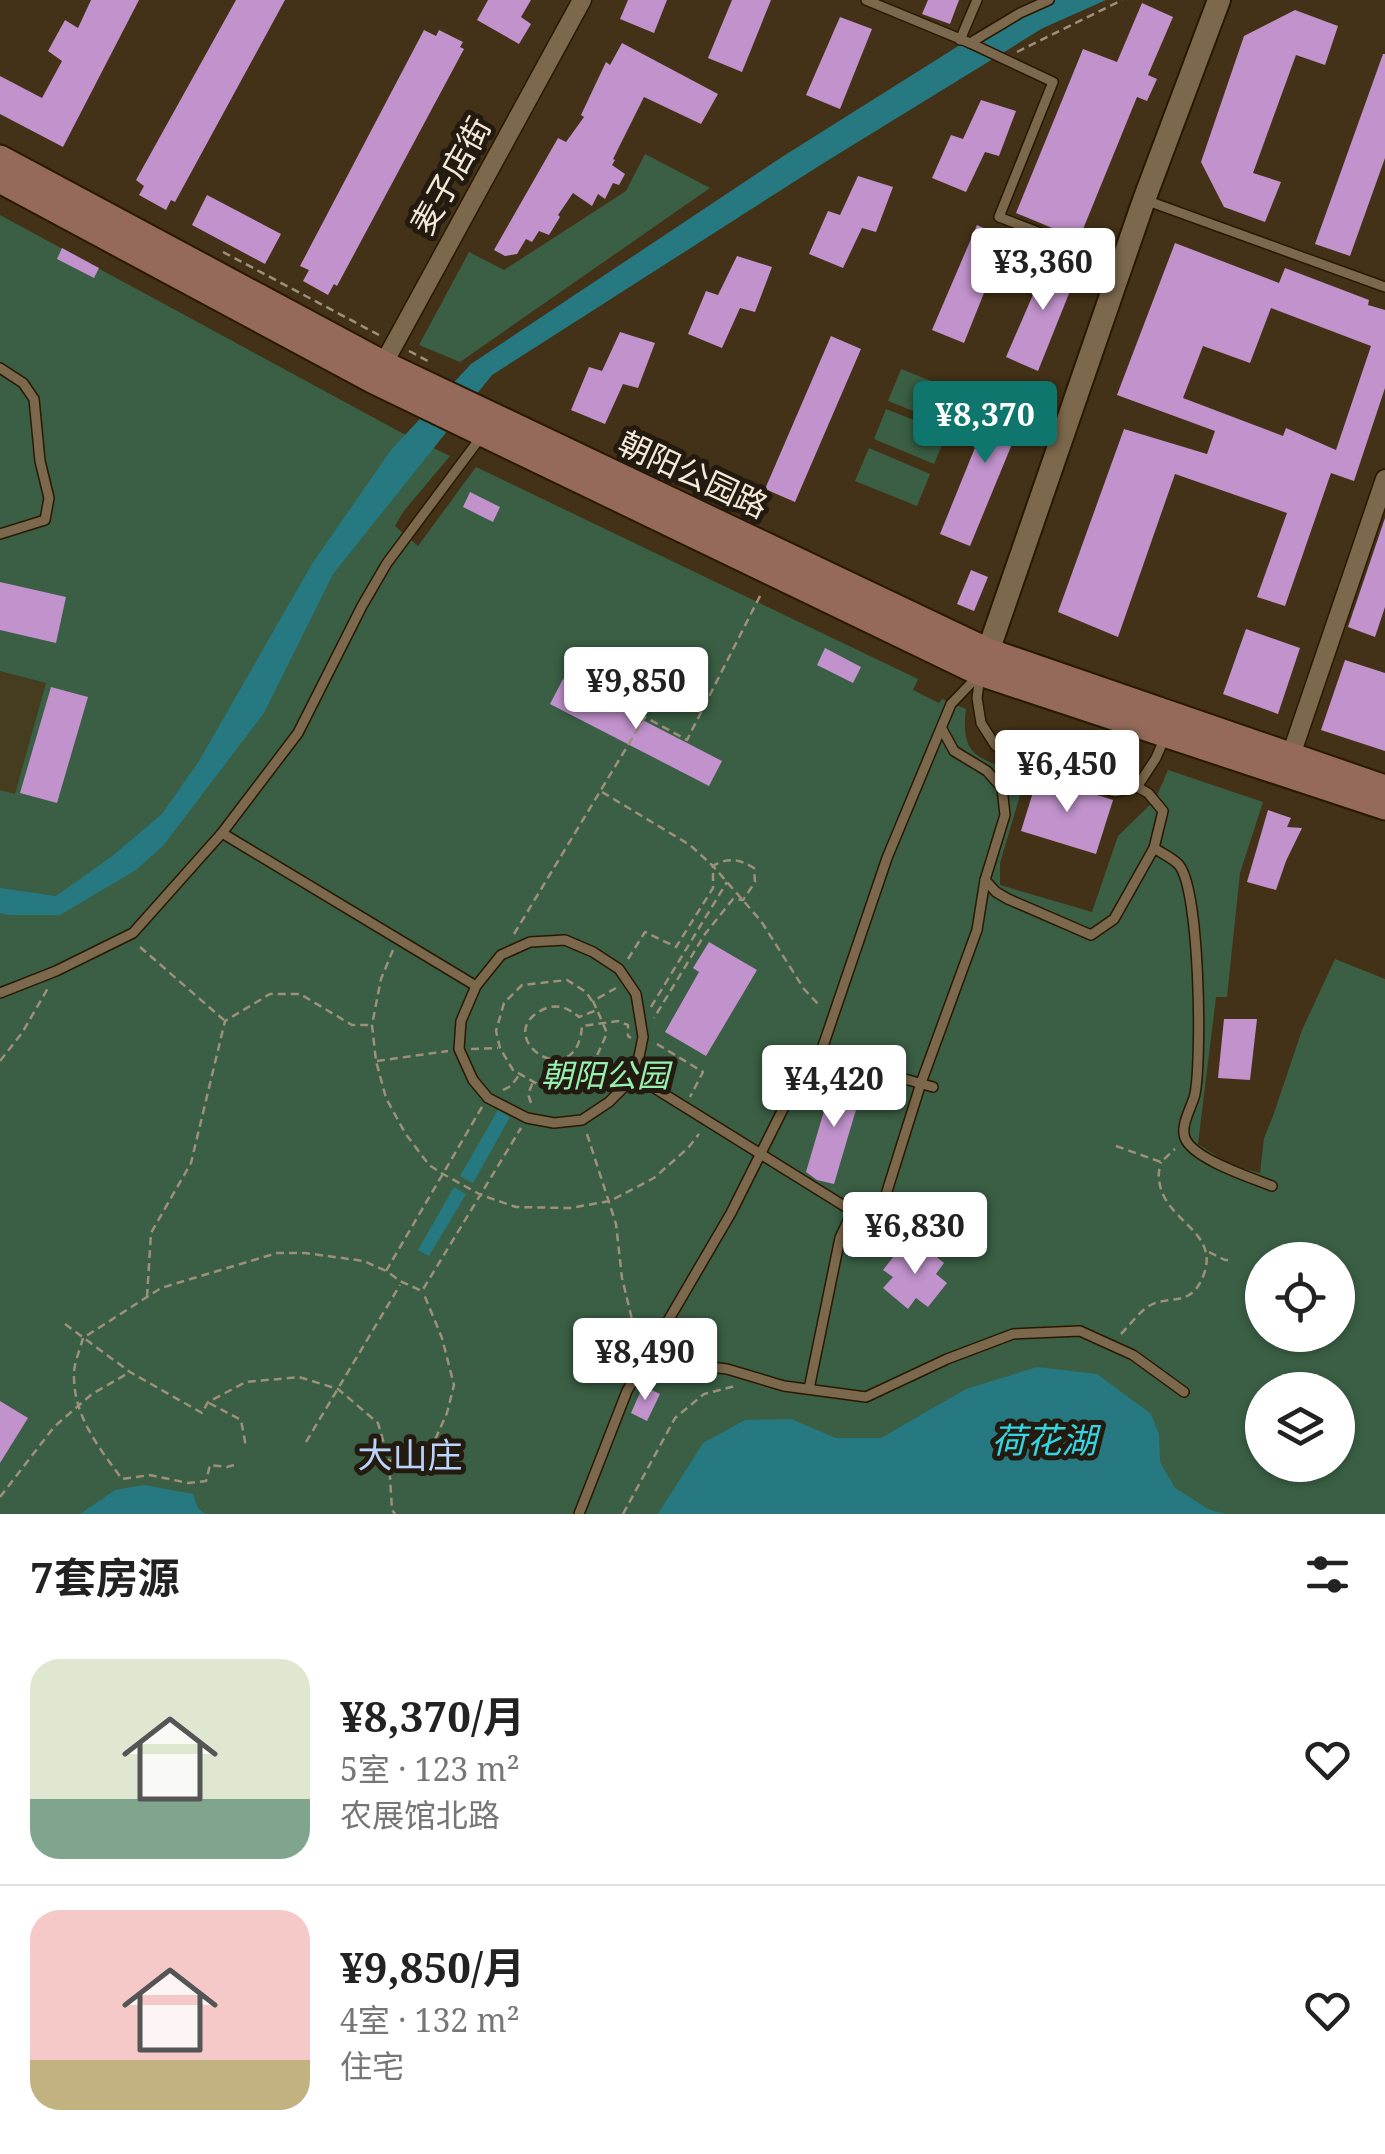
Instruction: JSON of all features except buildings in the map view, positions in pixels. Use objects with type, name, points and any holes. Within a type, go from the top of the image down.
[{"type":"main road","name":"朝阳公园路","points":[[0,158],[425,383],[483,427],[774,574],[1166,735],[1385,807]]},
{"type":"main road","name":"朝阳公园路","points":[[0,180],[384,362]]},
{"type":"main road","name":"朝阳公园路","points":[[483,427],[984,662],[1291,755],[1385,788]]},
{"type":"street","name":"麦子店街","points":[[384,362],[582,0]]},
{"type":"street","points":[[984,662],[1144,200],[1219,0]]},
{"type":"street","points":[[1291,755],[1385,479]]},
{"type":"lane","points":[[965,42],[977,0]]},
{"type":"lane","points":[[965,42],[1048,0]]},
{"type":"lane","points":[[869,1],[1053,82],[999,216],[1122,264]]},
{"type":"lane","points":[[1144,200],[1385,287]]},
{"type":"lane","points":[[0,368],[23,383],[34,399],[48,498],[45,520],[0,534]]},
{"type":"lane","points":[[0,994],[133,934],[222,832],[298,733],[387,563],[483,427]]},
{"type":"lane","points":[[579,1514],[626,1392],[732,1214],[783,1109],[820,1055],[887,858],[951,704],[984,662]]},
{"type":"lane","points":[[984,662],[977,692],[981,723],[995,746],[1012,760],[1116,792],[1137,787],[1166,735]]},
{"type":"lane","points":[[852,1212],[882,1204],[977,930],[986,880],[1005,815],[1002,788],[987,771],[954,751],[942,728]]},
{"type":"lane","points":[[986,880],[1008,899],[1090,935],[1114,919],[1154,848],[1163,811],[1137,787]]},
{"type":"lane","points":[[222,832],[476,986]]},
{"type":"lane","points":[[1154,848],[1178,864],[1190,888],[1198,1059],[1185,1138],[1194,1150],[1232,1171],[1272,1186]]},
{"type":"lane","points":[[565,940],[593,952],[619,970],[636,994],[640,1035],[635,1076],[609,1102],[582,1120],[554,1124],[527,1118],[488,1098],[473,1080],[459,1050],[461,1021],[476,986],[502,955],[530,942],[565,940]]},
{"type":"lane","points":[[820,1055],[933,1087]]},
{"type":"lane","points":[[635,1076],[878,1228]]},
{"type":"lane","points":[[809,1389],[840,1238],[852,1212]]},
{"type":"lane","points":[[646,1359],[727,1369],[784,1386],[866,1397],[947,1359],[1013,1334],[1080,1332],[1134,1355],[1184,1392]]},
{"type":"path","points":[[1015,64],[1017,51],[1122,0]]},
{"type":"path","points":[[222,252],[384,362],[425,383]]},
{"type":"path","points":[[502,955],[645,718],[687,740],[774,574]]},
{"type":"path","points":[[601,791],[690,845],[713,866],[761,921],[804,989],[832,1019]]},
{"type":"path","points":[[713,866],[728,860],[744,861],[754,868],[755,882],[744,900]]},
{"type":"path","points":[[597,1010],[586,992],[568,980],[522,985],[504,1003],[496,1030],[500,1048],[513,1070],[539,1086],[572,1082],[596,1058],[606,1032],[594,1001],[620,986],[614,975],[645,932],[676,947],[712,888],[713,866]]},
{"type":"path","points":[[640,1035],[727,882]]},
{"type":"path","points":[[640,1035],[704,934],[733,900],[744,900]]},
{"type":"path","points":[[133,934],[147,955],[225,1021]]},
{"type":"path","points":[[398,940],[382,979],[372,1025],[376,1061],[386,1098],[405,1133],[428,1165],[443,1174],[482,1196],[516,1207],[570,1208],[610,1202],[654,1178],[688,1148],[708,1122]]},
{"type":"path","points":[[0,1061],[22,1033],[56,970]]},
{"type":"path","points":[[147,1297],[151,1233],[191,1162],[225,1021],[270,994],[300,994],[352,1025],[372,1025]]},
{"type":"path","points":[[597,1010],[580,1017],[557,1005],[542,1010],[529,1020],[524,1034],[528,1046],[538,1056],[564,1059],[574,1052],[582,1026],[618,1021],[628,1024],[628,1036],[640,1035],[703,1072],[684,1107]]},
{"type":"path","points":[[376,1061],[500,1048]]},
{"type":"path","points":[[596,1058],[602,1072],[635,1076]]},
{"type":"path","points":[[386,1271],[488,1098],[511,1086],[520,1074]]},
{"type":"path","points":[[422,1291],[527,1118],[532,1108],[528,1094],[533,1082]]},
{"type":"path","points":[[582,1120],[616,1224],[626,1296],[639,1347],[646,1359]]},
{"type":"path","points":[[1116,1146],[1161,1162]]},
{"type":"path","points":[[1175,1148],[1161,1162],[1159,1178],[1165,1200],[1208,1251],[1232,1260]]},
{"type":"path","points":[[933,1254],[977,1199]]},
{"type":"path","points":[[1108,1344],[1150,1305],[1184,1299],[1198,1288],[1206,1270],[1208,1251]]},
{"type":"path","points":[[234,1465],[210,1465],[206,1481],[188,1483],[150,1475],[122,1479],[90,1435],[73,1376],[83,1338],[161,1288],[278,1253],[364,1262],[422,1291],[442,1338],[454,1384],[434,1442],[411,1457],[389,1461]]},
{"type":"path","points":[[306,1442],[402,1282]]},
{"type":"path","points":[[66,1324],[130,1372],[202,1413],[208,1402],[246,1382],[298,1377],[338,1389],[378,1423],[389,1461],[395,1514]]},
{"type":"path","points":[[0,1497],[54,1428],[92,1394],[130,1372]]},
{"type":"path","points":[[623,1514],[675,1418],[704,1394],[759,1378]]},
{"type":"path","points":[[208,1402],[241,1420],[246,1447]]},
{"type":"green space","points":[[645,154],[710,188],[460,362],[419,345],[469,252],[504,270],[626,191]]},
{"type":"green space","name":"朝阳公园","points":[[0,215],[450,456],[395,526],[418,546],[476,467],[918,679],[913,690],[939,703],[942,699],[966,709],[968,744],[1013,778],[1021,792],[1000,863],[1000,885],[1092,912],[1118,836],[1155,800],[1168,770],[1263,802],[1240,873],[1227,997],[1216,997],[1198,1144],[1230,1165],[1260,1173],[1264,1138],[1302,1030],[1335,959],[1385,979],[1385,1514],[0,1514]]},
{"type":"green space","points":[[901,369],[964,394],[951,426],[888,401]]},
{"type":"green space","points":[[886,409],[947,433],[934,464],[874,439]]},
{"type":"green space","points":[[869,448],[930,474],[917,506],[855,481]]},
{"type":"sand","points":[[0,671],[46,683],[15,794],[0,790]]},
{"type":"water","points":[[1036,0],[1106,0],[1043,28],[492,375],[333,574],[264,713],[163,846],[136,870],[60,915],[0,913],[0,888],[56,896],[162,814],[199,761],[312,564],[391,450],[471,364],[785,155]]},
{"type":"water","points":[[498,1110],[510,1117],[473,1183],[460,1176]]},
{"type":"water","points":[[454,1187],[466,1194],[429,1256],[418,1250]]},
{"type":"water","name":"荷花湖","points":[[1037,1367],[1097,1374],[1151,1414],[1159,1434],[1160,1462],[1175,1488],[1208,1509],[1225,1514],[658,1514],[703,1443],[745,1420],[791,1419],[836,1438],[881,1438],[966,1389]]},
{"type":"water","points":[[144,1485],[193,1494],[205,1514],[80,1514],[115,1490]]},
{"type":"district","name":"大山庄","points":[[410,1456]]}]
